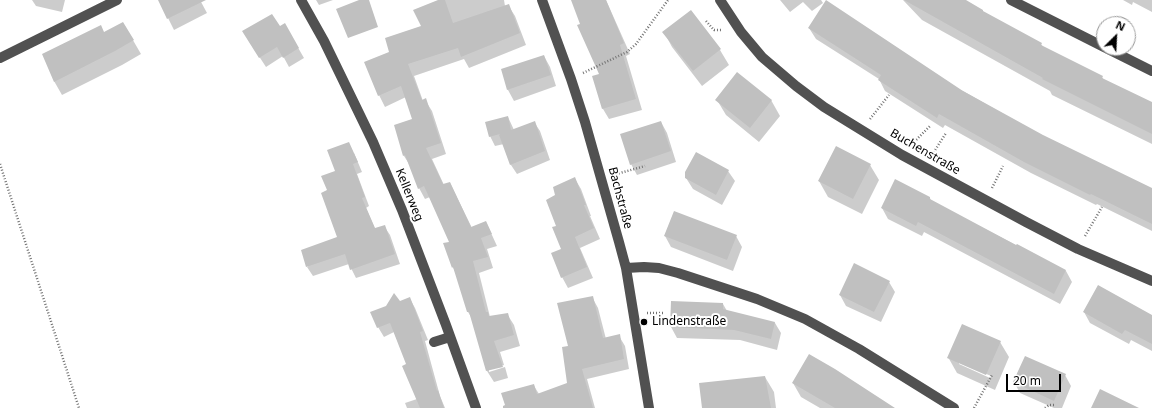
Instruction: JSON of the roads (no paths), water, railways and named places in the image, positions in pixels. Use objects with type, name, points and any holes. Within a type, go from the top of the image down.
[{"type":"street","points":[[0,58],[117,0]]},
{"type":"street","name":"Kellerweg","points":[[300,0],[324,40],[373,142],[402,210],[476,408]]},
{"type":"street","name":"Bachstraße","points":[[542,0],[571,79],[626,268],[649,408]]},
{"type":"street","name":"Buchenstraße","points":[[720,0],[741,32],[762,57],[814,100],[902,155],[985,200],[1078,249],[1152,281]]},
{"type":"street","points":[[1010,0],[1096,43]]},
{"type":"street","points":[[1121,56],[1152,71]]},
{"type":"street","points":[[626,268],[660,268],[718,285],[805,319],[892,368],[954,408]]},
{"type":"street","points":[[434,342],[450,337]]},
{"type":"place","name":"Lindenstraße","points":[[644,322]]}]
